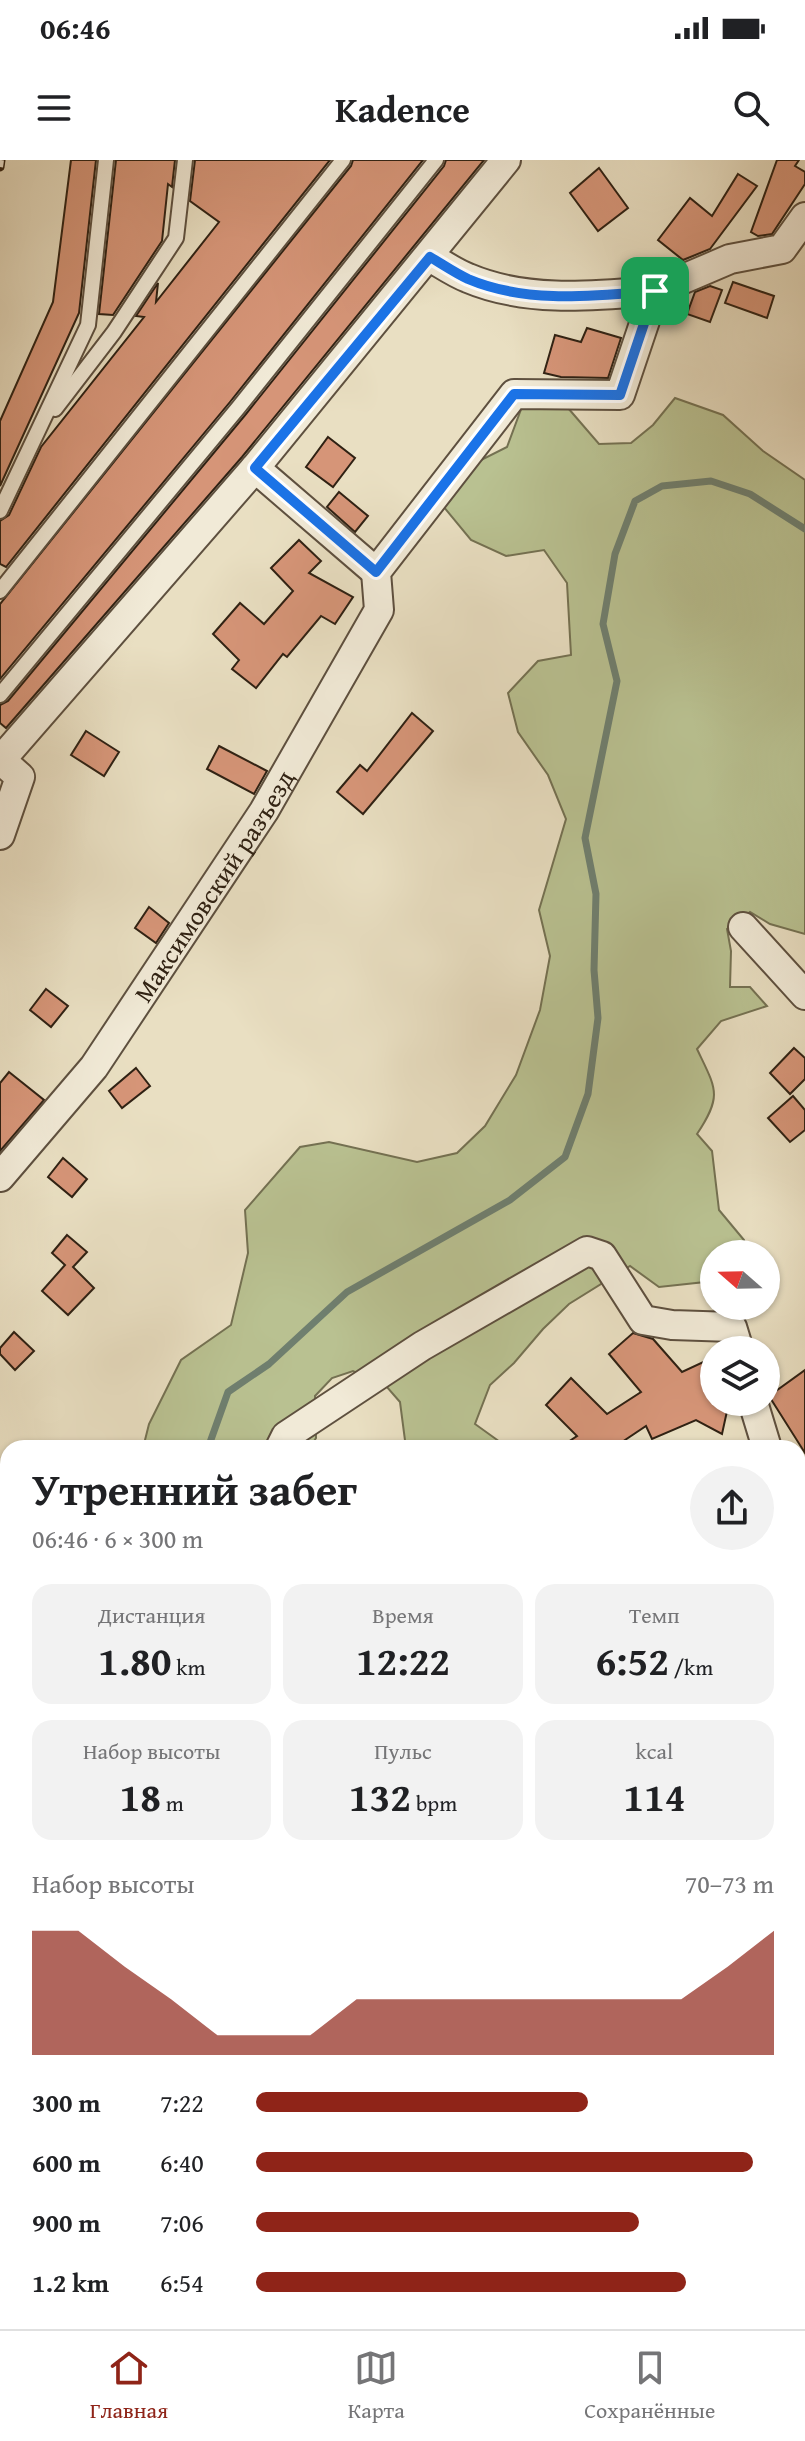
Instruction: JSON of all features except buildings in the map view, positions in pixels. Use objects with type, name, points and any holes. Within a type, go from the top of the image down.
[{"type":"street","points":[[0,835],[20,777],[1,760],[255,468],[506,160]]},
{"type":"street","points":[[430,257],[469,279],[501,288],[569,298],[655,291],[730,259],[782,249],[805,217]]},
{"type":"street","points":[[255,468],[376,572],[514,394],[620,395],[655,291]]},
{"type":"street","name":"Максимовский разъезд","points":[[0,1177],[94,1067],[264,811],[379,610],[376,572]]},
{"type":"street","points":[[743,927],[805,995]]},
{"type":"street","points":[[284,1440],[422,1346],[587,1251],[602,1256],[643,1320],[722,1336]]},
{"type":"street","points":[[757,1416],[765,1440]]},
{"type":"lane","points":[[0,511],[88,325],[106,160]]},
{"type":"lane","points":[[35,435],[114,332],[176,238],[185,160]]},
{"type":"lane","points":[[0,591],[343,160]]},
{"type":"lane","points":[[0,695],[238,408],[436,160]]},
{"type":"green space","points":[[526,396],[568,408],[599,444],[631,443],[653,425],[675,398],[723,415],[763,451],[805,480],[805,934],[770,924],[750,912],[727,929],[731,951],[730,987],[750,987],[767,1006],[721,1021],[697,1049],[714,1092],[711,1110],[697,1134],[712,1151],[719,1210],[744,1240],[700,1240],[700,1283],[659,1287],[630,1266],[569,1304],[490,1385],[475,1424],[497,1440],[405,1440],[400,1402],[387,1387],[353,1371],[332,1378],[315,1396],[315,1440],[145,1440],[149,1424],[181,1360],[231,1325],[248,1253],[245,1210],[300,1147],[329,1142],[417,1162],[457,1153],[485,1126],[516,1075],[540,1010],[550,956],[539,910],[566,819],[548,775],[518,732],[508,693],[538,661],[571,655],[567,583],[544,550],[506,556],[471,540],[443,506],[479,461],[507,447]]},
{"type":"waterway","points":[[211,1440],[228,1392],[269,1364],[347,1292],[510,1200],[565,1157],[588,1094],[598,1018],[594,970],[596,894],[585,838],[617,681],[603,624],[615,554],[635,501],[662,486],[711,481],[750,494],[805,529]]},
{"type":"railway","points":[[0,167],[1,160]]},
{"type":"route","points":[[430,257],[469,279],[501,288],[569,298],[655,291],[620,395],[514,394],[376,572],[255,468],[430,257]]}]
